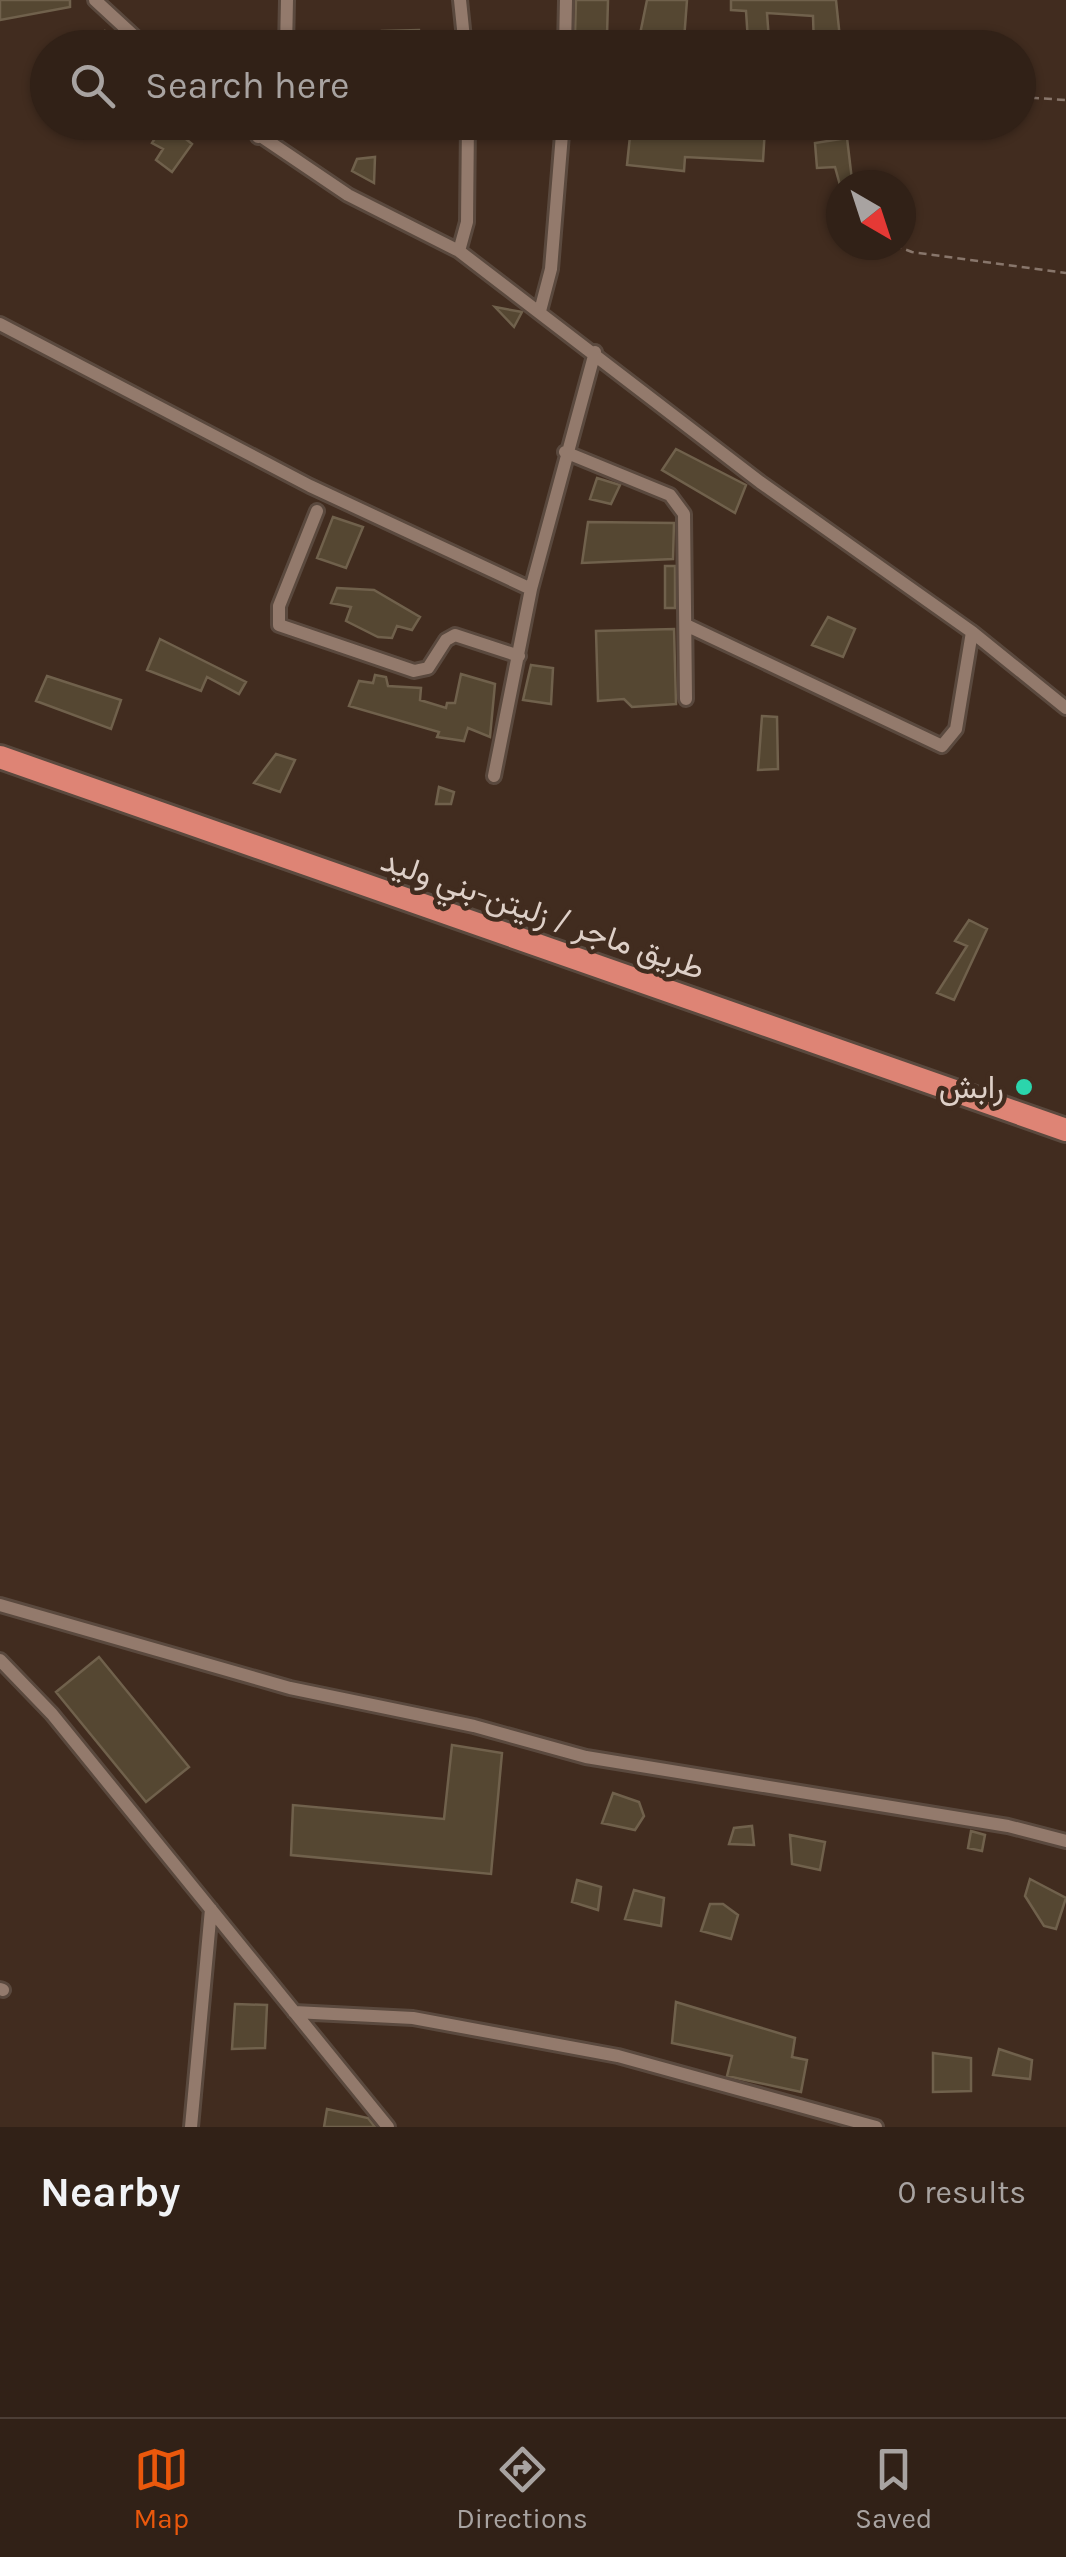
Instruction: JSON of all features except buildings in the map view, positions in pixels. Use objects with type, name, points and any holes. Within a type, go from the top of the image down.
[{"type":"highway","name":"طريق ماجر / زليتن-بني وليد","points":[[0,757],[1066,1130]]},
{"type":"street","points":[[95,0],[128,30]]},
{"type":"street","points":[[286,30],[287,0]]},
{"type":"street","points":[[460,0],[462,30]]},
{"type":"street","points":[[566,0],[566,30]]},
{"type":"street","points":[[263,140],[348,196],[459,251],[760,482],[972,632],[1066,708]]},
{"type":"street","points":[[459,251],[467,222],[468,140]]},
{"type":"street","points":[[540,311],[551,269],[561,140]]},
{"type":"street","points":[[0,324],[310,486],[530,590]]},
{"type":"street","points":[[494,776],[530,590],[595,352]]},
{"type":"street","points":[[565,452],[670,494],[680,504],[684,514],[688,626],[686,700]]},
{"type":"street","points":[[318,510],[279,606],[279,624],[414,671],[428,668],[446,640],[455,636],[519,656]]},
{"type":"street","points":[[688,626],[942,746],[956,728],[972,632]]},
{"type":"street","points":[[0,1605],[290,1688],[474,1726],[586,1757],[954,1816],[1066,1841]]},
{"type":"street","points":[[0,1660],[52,1714],[388,2127]]},
{"type":"street","points":[[191,2127],[211,1909]]},
{"type":"street","points":[[294,2012],[414,2018],[618,2056],[876,2127]]},
{"type":"path","points":[[1036,98],[1066,100]]},
{"type":"path","points":[[916,253],[1066,273]]},
{"type":"place","name":"رابش","points":[[1024,1087]]}]
